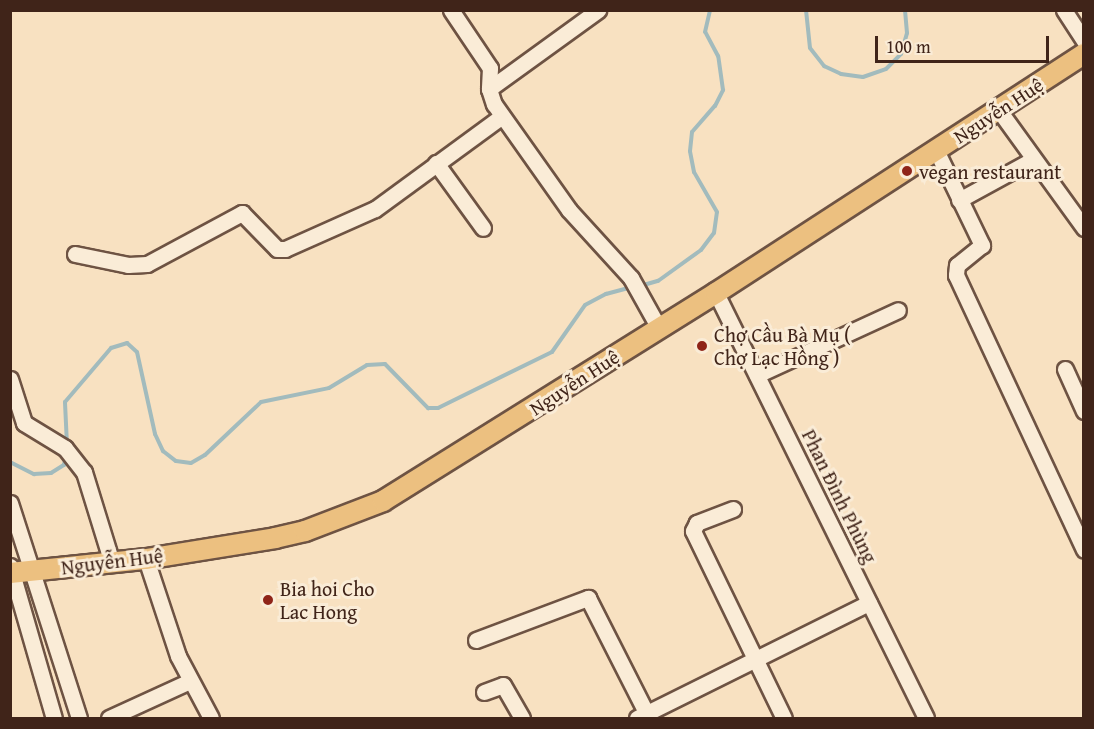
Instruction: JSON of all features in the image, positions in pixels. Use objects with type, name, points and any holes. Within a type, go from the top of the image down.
[{"type":"main road","name":"Nguyễn Huệ","points":[[11,570],[146,559],[305,531],[383,501],[716,293],[1083,54]]},
{"type":"street","points":[[451,10],[490,68],[489,89],[502,116],[569,210],[631,278],[659,327]]},
{"type":"street","points":[[489,89],[598,10]]},
{"type":"street","points":[[1064,10],[1083,41]]},
{"type":"street","points":[[998,110],[1083,228]]},
{"type":"street","points":[[75,254],[128,265],[147,264],[243,213],[280,250],[375,209],[502,116]]},
{"type":"street","points":[[936,150],[982,245],[957,265],[956,274],[1083,550]]},
{"type":"street","points":[[959,200],[1034,159]]},
{"type":"street","points":[[436,163],[483,228]]},
{"type":"street","name":"Phan Đình Phùng","points":[[716,293],[926,718]]},
{"type":"street","points":[[757,375],[898,310]]},
{"type":"street","points":[[1065,369],[1083,411]]},
{"type":"street","points":[[10,379],[24,423],[65,448],[78,461],[99,512],[112,562]]},
{"type":"street","points":[[10,504],[79,718]]},
{"type":"street","points":[[733,509],[697,523],[693,531],[784,718]]},
{"type":"street","points":[[146,559],[189,681],[211,718]]},
{"type":"street","points":[[11,570],[54,718]]},
{"type":"street","points":[[476,640],[588,598],[645,717],[869,603]]},
{"type":"street","points":[[109,718],[189,681]]},
{"type":"street","points":[[484,692],[503,685],[522,718]]},
{"type":"waterway","points":[[640,286],[658,281],[701,250],[714,233],[717,212],[694,172],[690,151],[692,132],[715,106],[723,90],[718,56],[705,32],[710,10]]},
{"type":"waterway","points":[[806,10],[810,48],[824,66],[841,74],[863,77],[886,69],[901,54],[907,33],[905,10]]},
{"type":"waterway","points":[[67,445],[65,402],[111,348],[127,343],[137,352],[155,434],[163,451],[176,461],[191,463],[205,455],[261,402],[329,388],[367,365],[385,364],[428,408],[438,408],[552,352],[585,305],[606,294],[632,287]]},
{"type":"waterway","points":[[10,462],[34,474],[51,473],[64,465],[66,455]]},
{"type":"place","name":"vegan restaurant","points":[[907,171]]},
{"type":"place","name":"Chợ Cầu Bà Mụ ( Chợ Lạc Hồng )","points":[[702,346]]},
{"type":"place","name":"Bia hoi Cho Lac Hong","points":[[268,600]]}]
